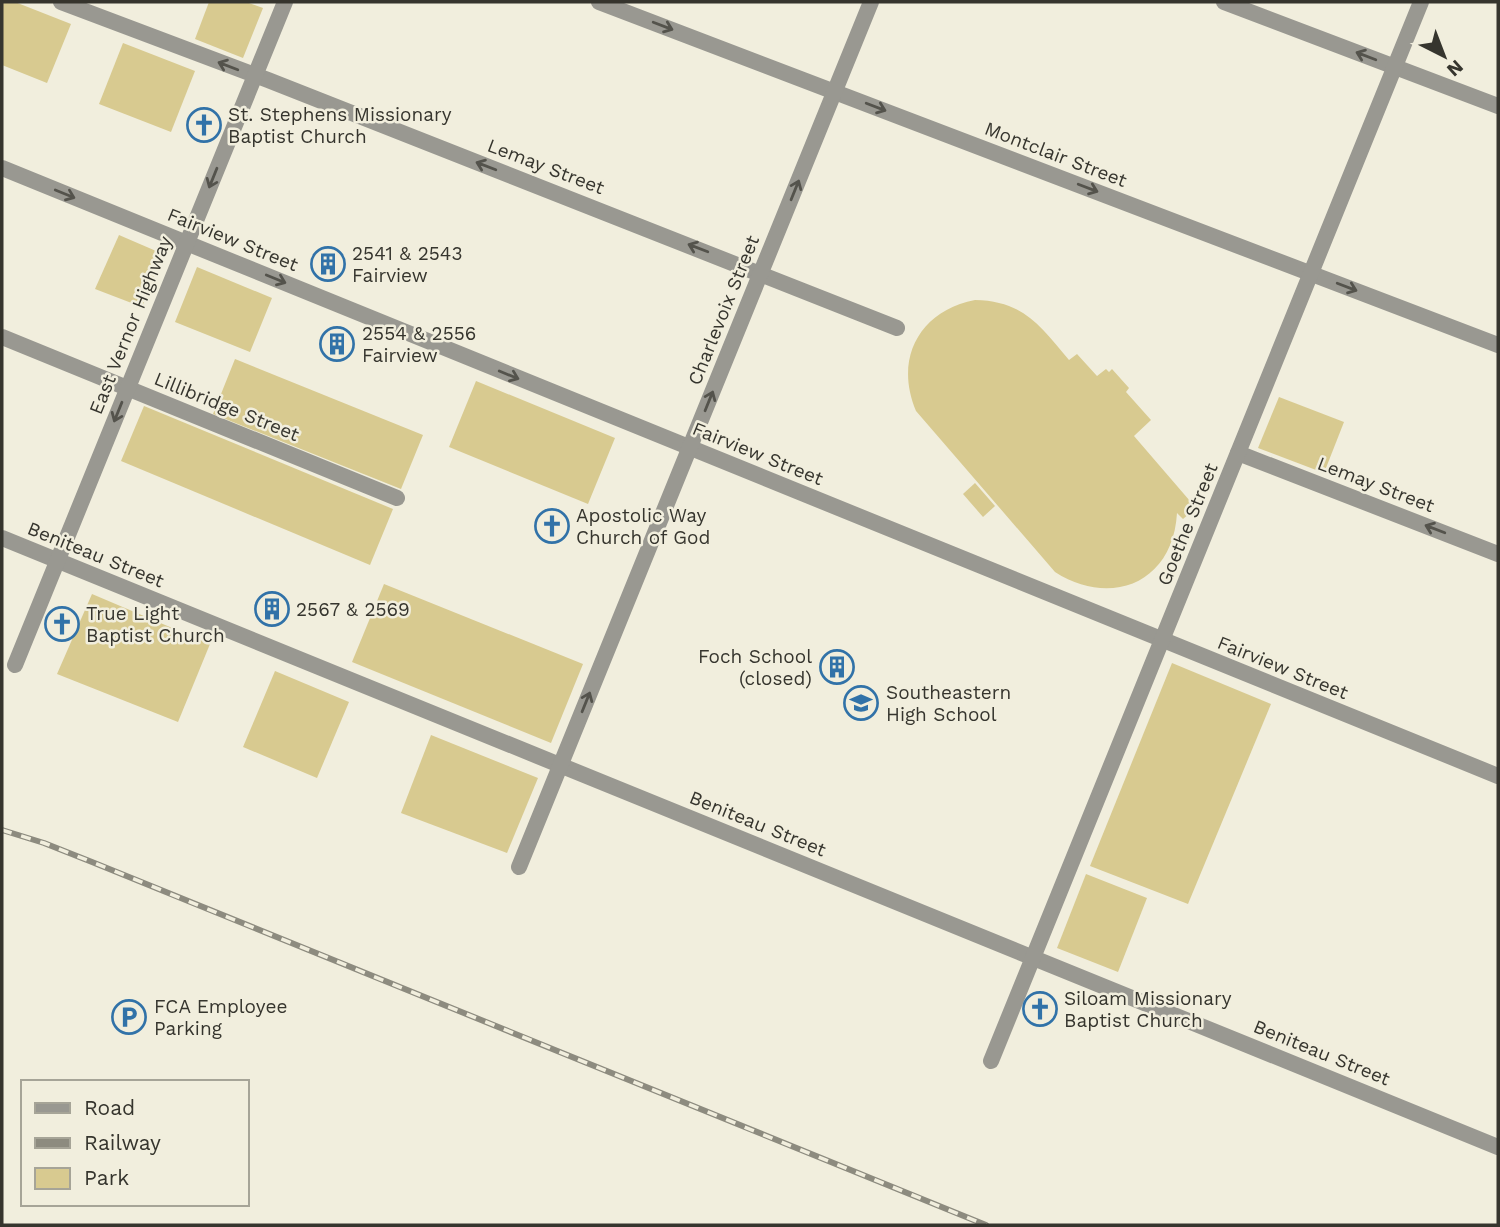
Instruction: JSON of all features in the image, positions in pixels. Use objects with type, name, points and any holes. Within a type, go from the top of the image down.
[{"type":"street","name":"Lemay Street","points":[[61,2],[897,328]]},
{"type":"street","name":"East Vernor Highway","points":[[16,665],[285,2]]},
{"type":"street","name":"Montclair Street","points":[[599,2],[1498,345]]},
{"type":"street","name":"Charlevoix Street","points":[[519,867],[871,2]]},
{"type":"street","points":[[1224,2],[1498,106]]},
{"type":"street","name":"Goethe Street","points":[[991,1061],[1421,2]]},
{"type":"street","name":"Fairview Street","points":[[2,168],[1498,776]]},
{"type":"street","name":"Lillibridge Street","points":[[2,337],[397,498]]},
{"type":"street","name":"Lemay Street","points":[[1238,453],[1498,554]]},
{"type":"street","name":"Beniteau Street","points":[[2,538],[1498,1147]]},
{"type":"green space","points":[[2,2],[15,2],[71,24],[47,83],[2,65]]},
{"type":"green space","points":[[209,2],[246,2],[263,8],[243,58],[195,39]]},
{"type":"green space","points":[[123,43],[195,71],[171,132],[99,104]]},
{"type":"green space","points":[[119,235],[163,254],[142,307],[95,289]]},
{"type":"green space","points":[[197,267],[272,298],[250,352],[175,322]]},
{"type":"green space","points":[[975,300],[992,301],[1019,310],[1039,326],[1069,360],[1077,354],[1097,376],[1106,369],[1109,372],[1112,369],[1129,388],[1126,392],[1151,420],[1134,436],[1196,508],[1183,519],[1177,513],[1173,537],[1164,557],[1151,572],[1136,582],[1117,588],[1097,588],[1076,583],[1055,572],[916,411],[908,373],[916,340],[926,326],[939,315],[955,306]]},
{"type":"green space","points":[[235,359],[423,435],[401,489],[213,414]]},
{"type":"green space","points":[[476,381],[615,438],[588,504],[449,447]]},
{"type":"green space","points":[[1279,397],[1344,422],[1324,473],[1258,448]]},
{"type":"green space","points":[[144,406],[393,509],[370,565],[121,461]]},
{"type":"green space","points":[[975,483],[995,506],[983,517],[963,494]]},
{"type":"green space","points":[[384,584],[583,664],[551,743],[352,662]]},
{"type":"green space","points":[[92,594],[210,644],[178,722],[57,674]]},
{"type":"green space","points":[[1172,663],[1271,704],[1188,904],[1090,866]]},
{"type":"green space","points":[[275,671],[349,702],[317,778],[243,747]]},
{"type":"green space","points":[[431,735],[538,778],[507,853],[401,813]]},
{"type":"green space","points":[[1086,874],[1147,898],[1118,972],[1057,948]]},
{"type":"railway","points":[[2,830],[92,862],[986,1225]]},
{"type":"place","name":"St. Stephens Missionary Baptist Church","points":[[204,125]]},
{"type":"place","name":"2541 & 2543 Fairview","points":[[328,264]]},
{"type":"place","name":"2554 & 2556 Fairview","points":[[337,344]]},
{"type":"place","name":"Apostolic Way Church of God","points":[[552,526]]},
{"type":"place","name":"2567 & 2569","points":[[272,609]]},
{"type":"place","name":"True Light Baptist Church","points":[[62,624]]},
{"type":"place","name":"Foch School (closed)","points":[[837,667]]},
{"type":"place","name":"Southeastern High School","points":[[861,703]]},
{"type":"place","name":"Siloam Missionary Baptist Church","points":[[1040,1009]]},
{"type":"place","name":"FCA Employee Parking","points":[[129,1017]]}]
